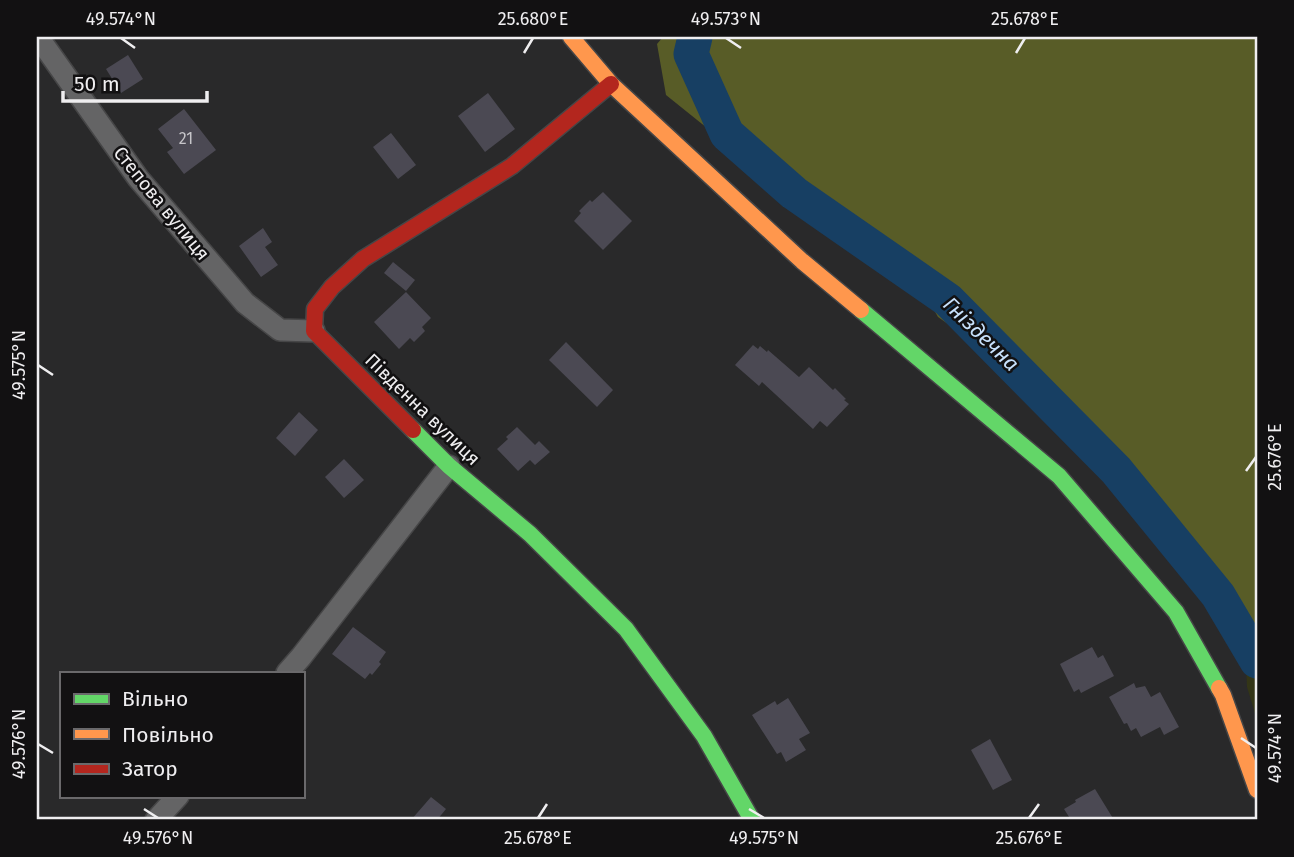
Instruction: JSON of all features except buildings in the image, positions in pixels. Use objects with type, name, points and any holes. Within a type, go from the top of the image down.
[{"type":"street","name":"Степова вулиця","points":[[38,37],[138,178],[245,303],[280,330],[314,331]]},
{"type":"street","points":[[571,37],[611,84],[802,261],[1059,476],[1176,612],[1223,695],[1257,790]]},
{"type":"street","points":[[314,331],[314,309],[332,287],[363,259],[512,166],[611,84]]},
{"type":"street","name":"Південна вулиця","points":[[314,331],[449,466],[530,534],[626,629],[704,736],[752,820]]},
{"type":"street","points":[[287,672],[449,466]]},
{"type":"street","points":[[156,820],[176,798]]},
{"type":"green space","points":[[663,37],[1257,37],[1257,634],[1244,621],[1179,522],[1066,398],[1021,361],[972,341],[938,317],[910,268],[870,244],[844,240],[812,189],[763,173],[666,95],[657,44]]},
{"type":"green space","points":[[1244,622],[1257,634],[1257,720],[1247,687]]},
{"type":"waterway","name":"Гніздечна","points":[[695,37],[691,54],[727,134],[794,193],[948,300],[1116,470],[1218,595],[1257,661]]},
{"type":"traffic: fast","points":[[861,310],[1059,476],[1176,612],[1219,688]]},
{"type":"traffic: fast","points":[[413,430],[449,466],[530,534],[626,629],[704,736],[752,820]]},
{"type":"traffic: slow","points":[[571,37],[611,84],[802,261],[861,310]]},
{"type":"traffic: slow","points":[[1219,688],[1257,790]]},
{"type":"traffic: jam","points":[[413,430],[314,331],[315,309],[332,287],[363,259],[512,166],[611,84]]}]
